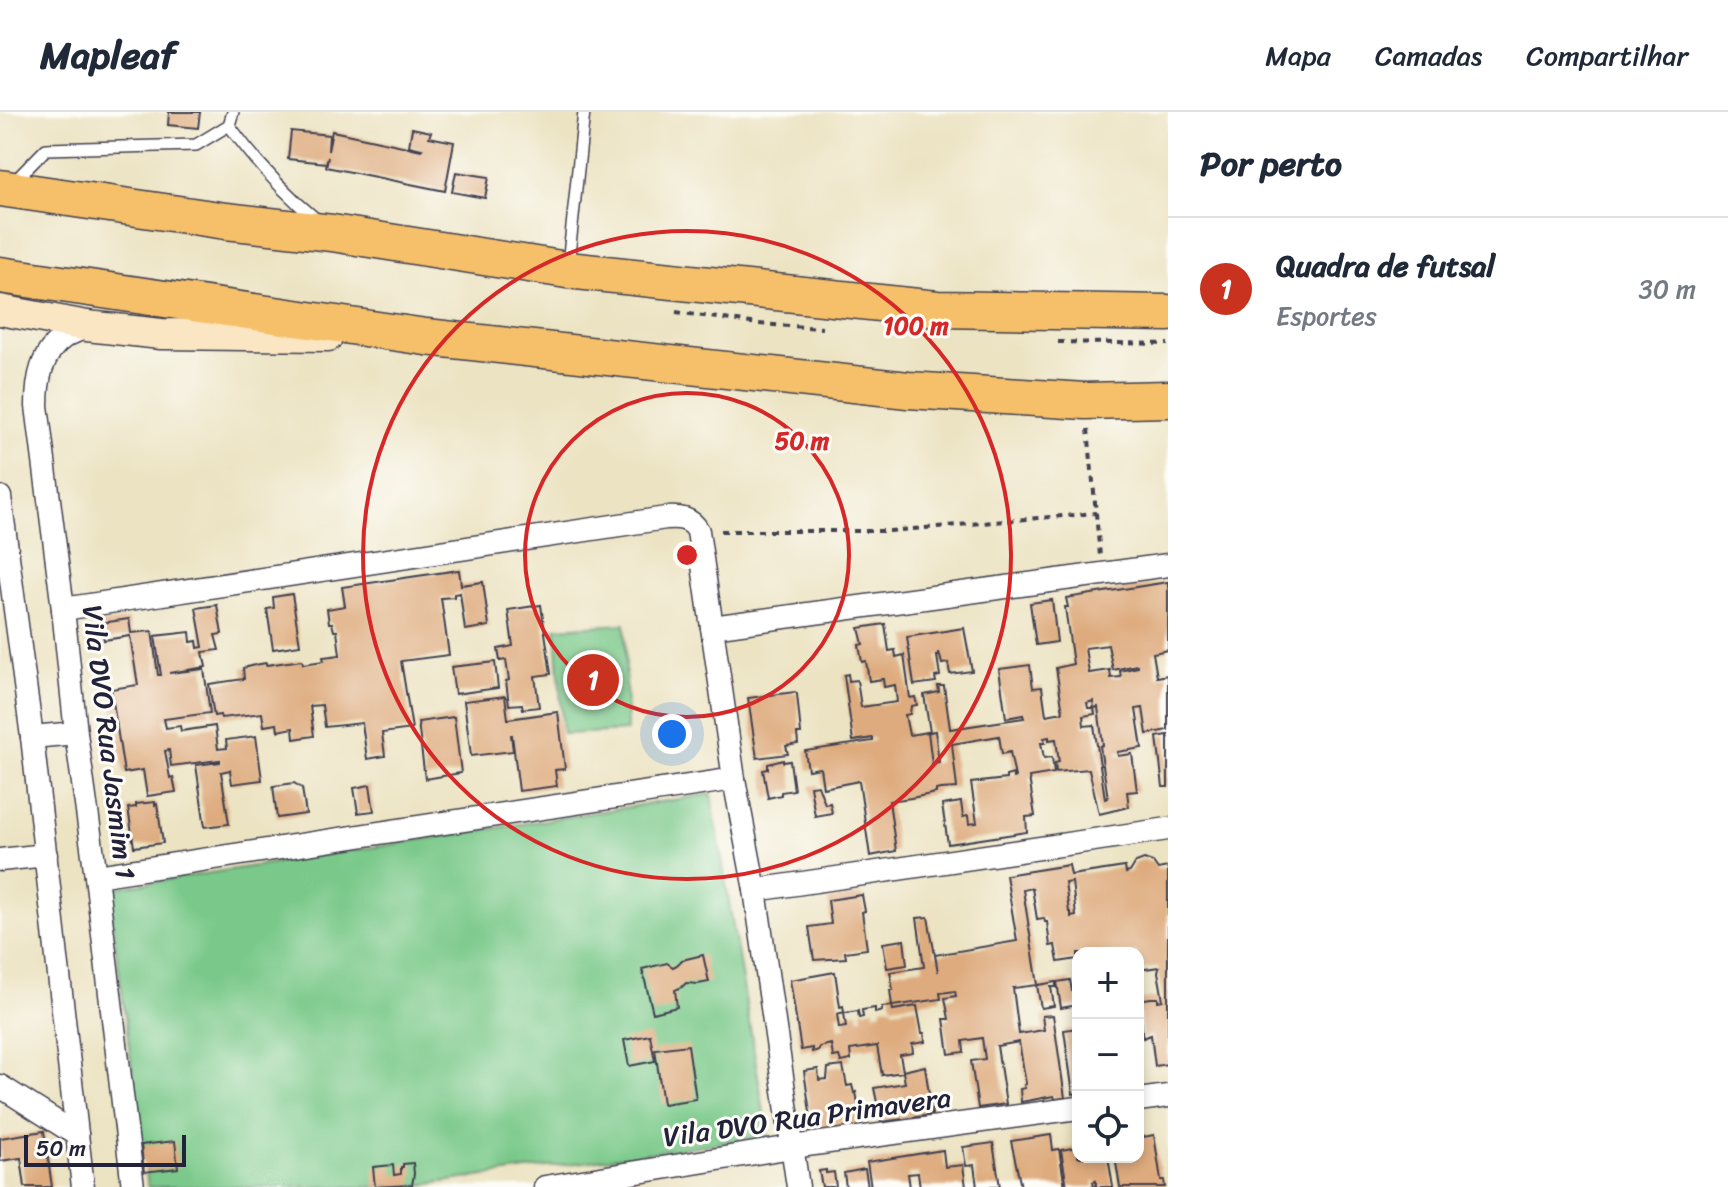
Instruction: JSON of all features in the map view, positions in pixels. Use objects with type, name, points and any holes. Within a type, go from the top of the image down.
[{"type":"highway","points":[[4,189],[332,233],[567,270],[937,309],[1168,313]]},
{"type":"highway","points":[[0,275],[426,337],[908,390],[1085,401],[1168,399]]},
{"type":"main road","points":[[0,310],[87,326],[161,334],[426,337]]},
{"type":"street","name":"Vila DVO Rua Jasmim 1","points":[[87,326],[63,338],[44,360],[37,382],[37,406],[133,1187]]},
{"type":"street","points":[[0,497],[32,737],[83,1187]]},
{"type":"street","points":[[63,609],[666,518],[688,520],[698,531],[798,1187]]},
{"type":"street","points":[[712,627],[1168,565]]},
{"type":"street","points":[[32,737],[76,733]]},
{"type":"street","points":[[96,876],[734,779]]},
{"type":"street","points":[[755,890],[1168,829]]},
{"type":"street","points":[[0,860],[46,855]]},
{"type":"street","points":[[0,1086],[77,1135]]},
{"type":"street","points":[[1144,1099],[1168,1096]]},
{"type":"street","name":"Vila DVO Rua Primavera","points":[[545,1187],[792,1147],[1072,1109]]},
{"type":"lane","points":[[4,189],[46,149],[196,145],[229,125],[233,112]]},
{"type":"lane","points":[[567,270],[584,112]]},
{"type":"lane","points":[[229,125],[291,199],[332,233]]},
{"type":"path","points":[[1085,401],[1102,574]]},
{"type":"path","points":[[698,531],[890,531],[1096,513]]},
{"type":"green space","points":[[625,624],[627,731],[563,734],[556,628]]},
{"type":"green space","points":[[711,794],[768,1136],[407,1187],[148,1187],[108,889]]},
{"type":"building","points":[[169,112],[200,112],[198,128],[168,125]]},
{"type":"building","points":[[412,128],[431,132],[429,137],[454,142],[445,191],[326,167],[328,157],[326,163],[288,159],[291,131],[329,135],[328,151],[332,131],[421,150],[409,146]]},
{"type":"building","points":[[456,172],[489,177],[485,198],[452,192]]},
{"type":"building","points":[[459,570],[461,585],[483,582],[489,626],[465,630],[460,593],[441,598],[449,655],[401,661],[412,729],[382,733],[385,756],[367,759],[362,723],[325,727],[322,705],[310,706],[314,736],[294,739],[293,728],[278,731],[277,724],[264,726],[262,713],[221,718],[220,715],[214,716],[209,684],[244,679],[243,668],[255,665],[302,660],[303,664],[340,655],[337,631],[329,623],[327,609],[345,606],[342,587]]},
{"type":"building","points":[[1168,582],[1168,650],[1153,653],[1157,677],[1168,675],[1168,730],[1147,734],[1143,708],[1136,709],[1142,748],[1117,752],[1118,756],[1132,754],[1137,791],[1127,792],[1129,807],[1099,814],[1089,769],[1056,772],[1055,763],[1059,762],[1056,739],[1044,738],[1045,743],[1041,743],[1044,758],[1052,757],[1054,773],[1029,777],[1035,816],[1026,817],[1027,832],[948,844],[942,805],[961,802],[963,817],[968,816],[969,824],[977,823],[971,783],[1006,779],[1006,776],[1013,774],[1015,777],[1010,752],[1002,754],[999,736],[952,744],[957,788],[889,801],[896,851],[870,856],[859,781],[823,788],[820,768],[808,770],[805,751],[873,741],[873,738],[853,741],[844,675],[848,674],[849,681],[857,680],[861,707],[897,702],[895,685],[884,687],[883,679],[869,681],[866,661],[862,662],[859,645],[863,644],[859,628],[885,624],[889,651],[895,650],[896,657],[904,655],[910,698],[915,697],[917,705],[911,706],[910,714],[905,715],[909,735],[928,732],[932,764],[939,762],[935,731],[930,732],[924,695],[939,692],[938,686],[944,686],[950,729],[1024,718],[1023,715],[1006,718],[999,669],[1030,665],[1033,688],[1042,687],[1046,715],[1063,712],[1056,668],[1073,664],[1066,598]],"holes":[[[1108,645],[1113,670],[1138,667],[1120,671],[1121,677],[1111,678],[1110,670],[1089,673],[1085,648]],[[1098,707],[1108,798],[1105,799],[1094,725],[1084,726],[1083,716],[1095,714],[1094,708]]]},
{"type":"building","points":[[292,594],[300,645],[273,649],[267,609],[274,608],[273,597]]},
{"type":"building","points":[[1052,600],[1057,642],[1036,645],[1030,603]]},
{"type":"building","points":[[217,605],[222,634],[215,635],[219,650],[203,652],[206,667],[169,673],[204,669],[210,713],[164,719],[166,728],[180,726],[181,731],[215,726],[218,749],[227,748],[226,740],[256,736],[262,780],[232,784],[230,770],[221,772],[229,824],[205,827],[196,765],[220,760],[171,766],[169,750],[165,751],[176,792],[147,796],[143,770],[124,773],[111,689],[138,685],[130,636],[104,640],[101,623],[129,619],[131,633],[152,631],[158,675],[161,675],[155,636],[190,632],[191,642],[197,641],[198,648],[203,647],[196,608]]},
{"type":"building","points":[[541,605],[551,674],[535,676],[539,707],[523,709],[522,704],[509,705],[506,660],[500,661],[498,649],[513,646],[508,610]]},
{"type":"building","points":[[964,628],[972,671],[950,674],[948,663],[942,664],[939,652],[940,676],[935,677],[936,682],[914,685],[907,637]]},
{"type":"building","points":[[495,662],[498,688],[455,694],[451,667]]},
{"type":"building","points":[[795,692],[801,734],[797,734],[798,744],[786,746],[788,754],[757,758],[748,698]]},
{"type":"building","points":[[505,696],[508,719],[558,712],[565,769],[555,770],[557,786],[519,791],[512,735],[513,751],[471,756],[464,701]]},
{"type":"building","points":[[454,717],[461,773],[425,779],[418,722]]},
{"type":"building","points":[[1168,735],[1168,787],[1163,787],[1157,737]]},
{"type":"building","points":[[790,761],[794,790],[768,798],[763,770],[768,769],[768,764]]},
{"type":"building","points":[[294,783],[302,788],[306,814],[277,818],[273,786]]},
{"type":"building","points":[[370,785],[374,811],[358,813],[354,788]]},
{"type":"building","points":[[818,785],[825,804],[830,803],[832,813],[815,816],[810,786]]},
{"type":"building","points":[[155,802],[163,843],[134,847],[128,808]]},
{"type":"building","points":[[1144,859],[1153,862],[1158,869],[1168,867],[1168,1064],[1155,1066],[1151,1035],[1144,1038],[1144,999],[1163,1000],[1159,967],[1144,969],[1144,947],[1072,947],[1072,960],[1058,962],[1055,945],[1050,946],[1047,922],[1044,918],[1037,919],[1032,888],[1023,890],[1038,985],[1056,982],[1056,987],[1051,987],[1054,1006],[1041,1008],[1037,985],[1013,988],[1019,1034],[1044,1030],[1042,1016],[1053,1015],[1065,1098],[1055,1099],[1054,1096],[1021,1102],[1020,1089],[1025,1088],[1026,1084],[1019,1042],[997,1046],[1006,1104],[978,1108],[971,1061],[985,1059],[982,1038],[963,1041],[964,1052],[949,1054],[944,1019],[949,1019],[945,998],[956,996],[955,991],[940,993],[941,999],[892,1006],[890,972],[924,967],[917,918],[928,917],[938,972],[935,955],[1017,941],[1006,875],[1069,865],[1071,875],[1125,867],[1126,873],[1136,862]],"holes":[[[1072,882],[1076,916],[1071,917],[1065,883]]]},
{"type":"building","points":[[862,895],[867,949],[845,952],[846,958],[814,960],[809,927],[831,924],[828,900]]},
{"type":"building","points":[[904,940],[907,965],[887,968],[883,943]]},
{"type":"building","points":[[703,955],[709,982],[686,983],[675,990],[677,1007],[653,1013],[642,969],[667,963],[673,967],[682,960]]},
{"type":"building","points":[[835,972],[840,1007],[843,1006],[844,1012],[837,1014],[839,1028],[846,1027],[844,1013],[858,1011],[859,1018],[863,1017],[862,1010],[875,1008],[875,1013],[882,1011],[882,1007],[892,1006],[893,1010],[917,1006],[925,1042],[912,1044],[913,1053],[900,1055],[903,1071],[925,1066],[932,1115],[881,1122],[874,1088],[905,1083],[903,1072],[882,1075],[877,1046],[850,1050],[851,1060],[841,1062],[839,1056],[833,1057],[831,1044],[812,1052],[812,1048],[801,1050],[790,980]]},
{"type":"building","points":[[1070,980],[1072,1006],[1061,1008],[1057,982]]},
{"type":"building","points":[[1072,1029],[1072,1087],[1064,1030]]},
{"type":"building","points":[[650,1035],[655,1061],[629,1066],[624,1040]]},
{"type":"building","points":[[688,1045],[696,1099],[663,1104],[655,1049]]},
{"type":"building","points":[[843,1066],[847,1086],[852,1085],[856,1092],[862,1127],[813,1133],[804,1071],[818,1069],[819,1080],[827,1079],[828,1068]]},
{"type":"building","points":[[44,1131],[52,1187],[25,1187],[21,1158],[0,1161],[0,1138]]},
{"type":"building","points":[[1051,1135],[1053,1150],[1059,1149],[1065,1187],[1021,1187],[1011,1141]]},
{"type":"building","points":[[1154,1135],[1161,1180],[1164,1180],[1165,1187],[1120,1187],[1116,1163],[1144,1163],[1144,1137]]},
{"type":"building","points":[[175,1141],[178,1168],[144,1172],[141,1145]]},
{"type":"building","points":[[993,1143],[1000,1187],[977,1187],[974,1165],[966,1166],[963,1147]]},
{"type":"building","points":[[1072,1148],[1072,1163],[1109,1163],[1113,1187],[1096,1187],[1096,1181],[1093,1182],[1094,1187],[1067,1187],[1061,1150]]},
{"type":"building","points":[[943,1150],[945,1167],[963,1165],[966,1187],[920,1187],[918,1173],[908,1174],[910,1187],[871,1187],[867,1162]]},
{"type":"building","points":[[413,1163],[412,1185],[375,1187],[373,1167],[393,1165],[394,1175],[401,1174],[403,1164]]},
{"type":"building","points":[[865,1169],[868,1187],[846,1187],[844,1173]]},
{"type":"building","points":[[826,1170],[826,1173],[834,1172],[836,1187],[822,1187],[819,1171]]},
{"type":"place","name":"Quadra de futsal","points":[[593,680]]}]
